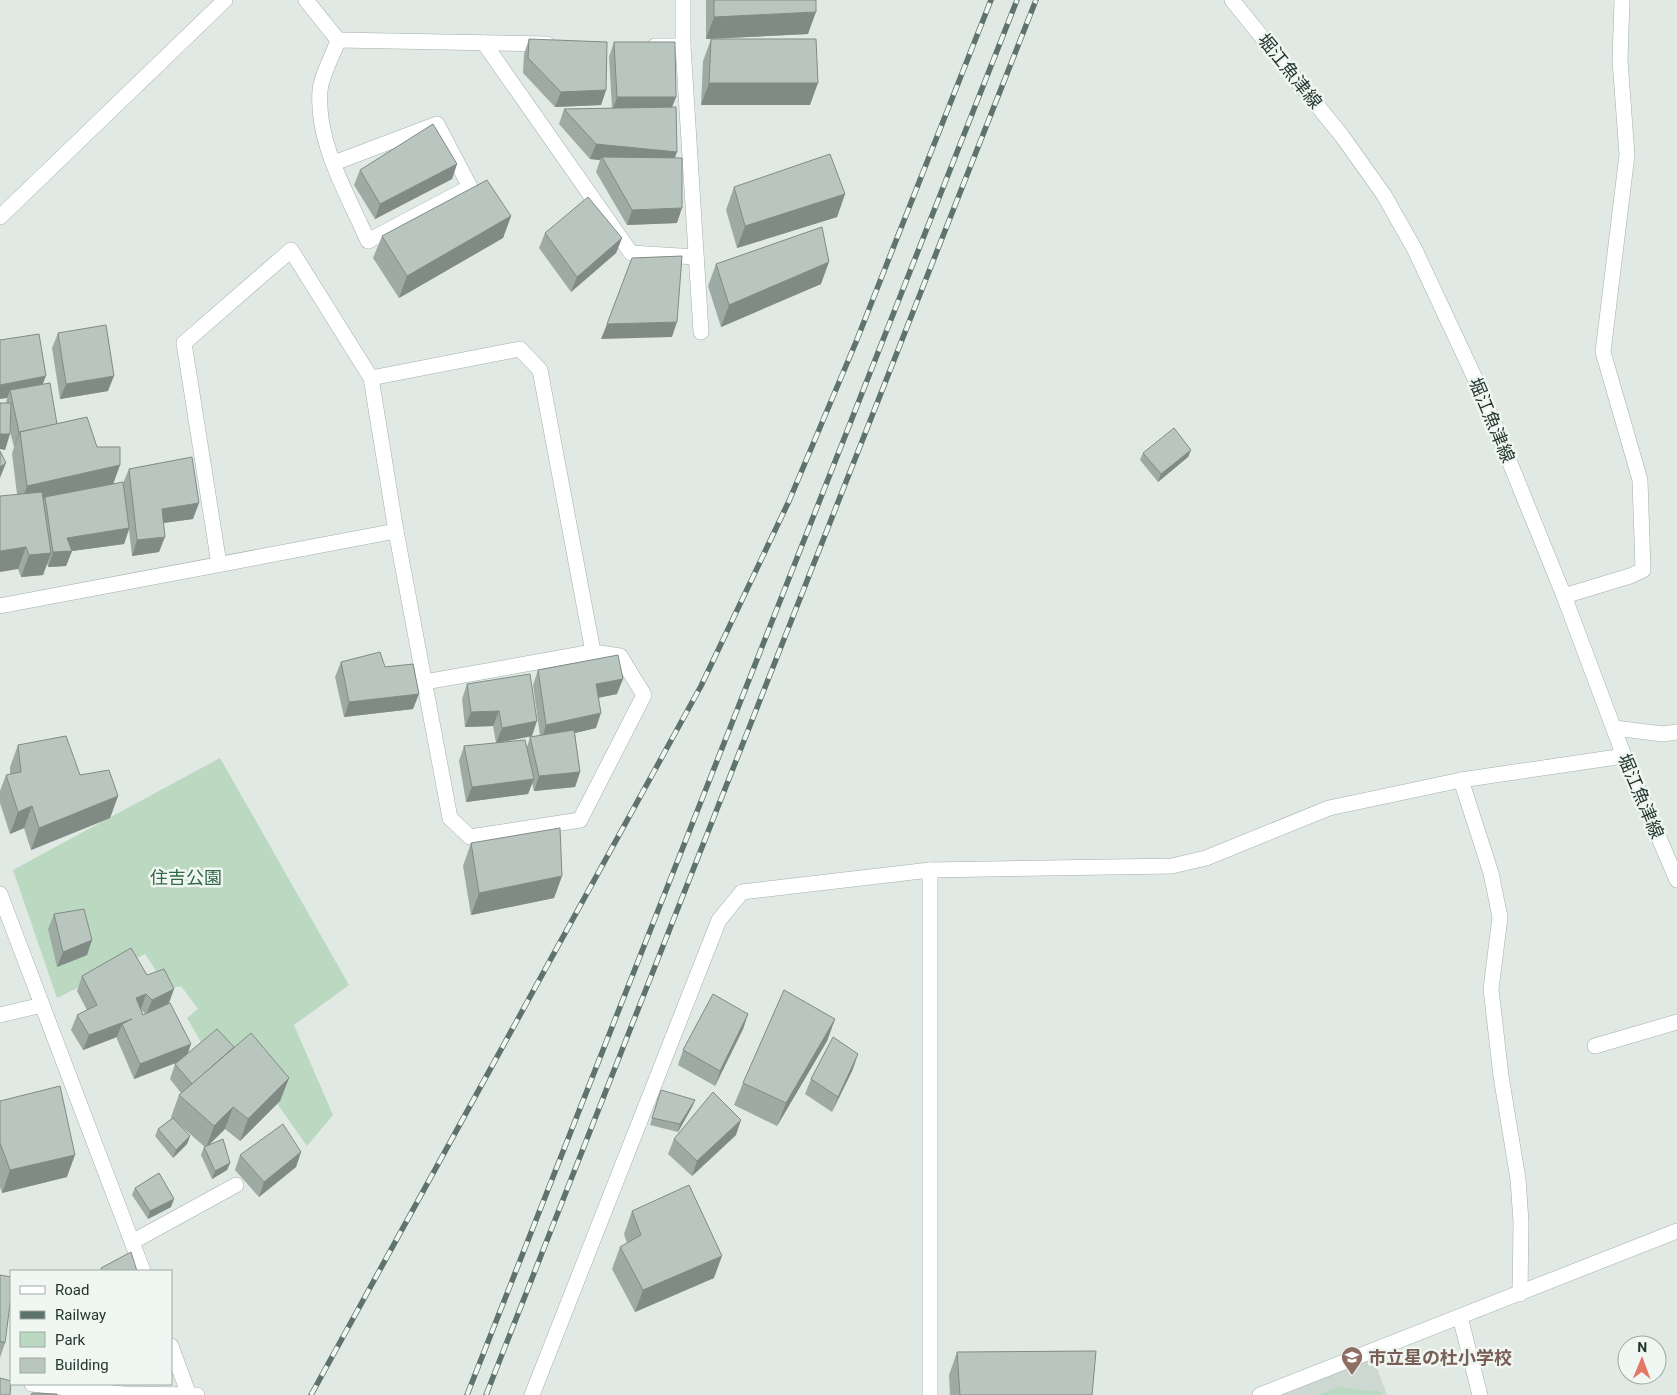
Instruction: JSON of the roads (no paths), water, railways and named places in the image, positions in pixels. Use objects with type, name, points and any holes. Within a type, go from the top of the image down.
[{"type":"street","points":[[0,217],[225,0]]},
{"type":"street","points":[[306,0],[338,40]]},
{"type":"street","points":[[683,0],[683,46],[701,332]]},
{"type":"street","name":"堀江魚津線","points":[[1232,0],[1342,136],[1384,196],[1415,250],[1480,389],[1564,596],[1624,756],[1677,880]]},
{"type":"street","points":[[1564,596],[1630,576],[1643,570],[1640,480],[1603,352],[1627,155],[1620,60],[1622,0]]},
{"type":"street","points":[[338,40],[564,44]]},
{"type":"street","points":[[334,163],[437,124],[470,187],[368,241],[334,163],[322,131],[320,90],[338,40]]},
{"type":"street","points":[[484,43],[630,253],[696,257]]},
{"type":"street","points":[[643,46],[683,46]]},
{"type":"street","points":[[220,564],[184,343],[291,250],[370,378],[396,532],[450,818],[470,837],[580,820],[644,695],[620,656],[593,652],[425,682]]},
{"type":"street","points":[[370,378],[520,349],[540,370],[593,652]]},
{"type":"street","points":[[0,606],[396,532]]},
{"type":"street","points":[[1614,728],[1663,734],[1677,732]]},
{"type":"street","points":[[532,1395],[719,920],[742,892],[930,870],[1172,866],[1206,858],[1329,808],[1461,780],[1624,756]]},
{"type":"street","points":[[1461,780],[1492,873],[1500,917],[1491,989],[1501,1076],[1518,1179],[1521,1222],[1520,1294]]},
{"type":"street","points":[[930,870],[930,1395]]},
{"type":"street","points":[[0,894],[143,1270]]},
{"type":"street","points":[[0,1015],[42,1005]]},
{"type":"street","points":[[1594,1046],[1677,1022]]},
{"type":"street","points":[[132,1242],[236,1185]]},
{"type":"street","points":[[1260,1395],[1677,1232]]},
{"type":"street","points":[[1460,1317],[1480,1395]]},
{"type":"street","points":[[172,1349],[189,1395]]},
{"type":"street","points":[[41,1385],[123,1394],[197,1395]]},
{"type":"railway","points":[[311,1395],[701,686],[789,501],[856,342],[991,0]]},
{"type":"railway","points":[[467,1395],[1017,0]]},
{"type":"railway","points":[[486,1395],[1036,0]]},
{"type":"place","name":"市立星の杜小学校","points":[[1352,1376]]},
{"type":"park label","name":"住吉公園","points":[[186,877]]}]
